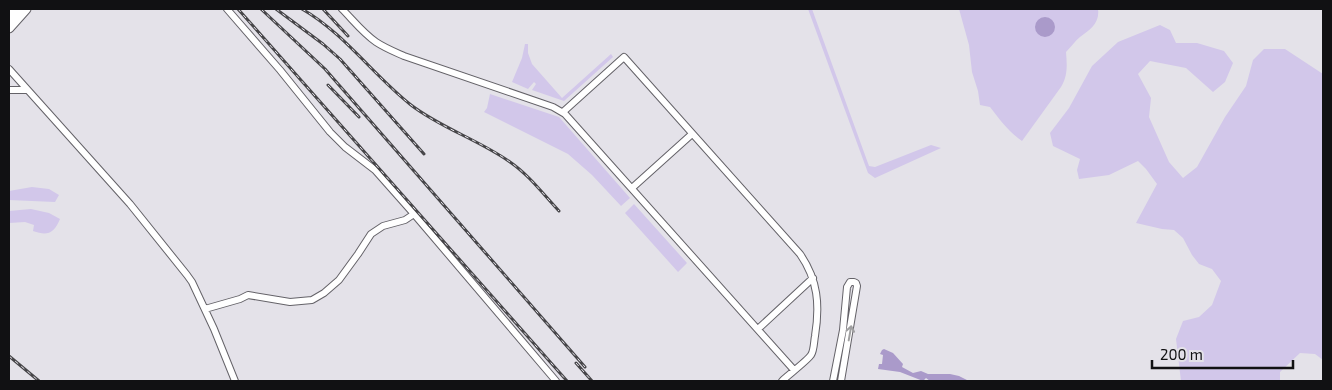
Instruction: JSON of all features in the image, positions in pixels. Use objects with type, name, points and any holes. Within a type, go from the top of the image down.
[{"type":"main road","points":[[9,16],[15,9]]},
{"type":"main road","points":[[9,28],[26,9]]},
{"type":"street","points":[[227,9],[330,132],[345,147],[375,170],[556,381]]},
{"type":"street","points":[[342,9],[365,34],[390,50],[562,112],[794,370]]},
{"type":"street","points":[[562,112],[624,57],[800,254],[813,278],[817,297],[817,322],[811,355],[782,381]]},
{"type":"street","points":[[9,69],[130,204],[187,275],[205,309],[235,381]]},
{"type":"street","points":[[9,90],[27,90]]},
{"type":"street","points":[[632,188],[692,134]]},
{"type":"street","points":[[205,309],[240,300],[248,295],[290,302],[312,300],[339,280],[370,234],[383,226],[405,220],[414,214]]},
{"type":"street","points":[[758,329],[813,278]]},
{"type":"street","points":[[834,381],[843,330],[847,287],[850,282],[854,282],[857,286],[841,381]]},
{"type":"shaded area","points":[[808,9],[812,9],[869,166],[875,167],[931,145],[941,148],[875,178],[868,173]]},
{"type":"shaded area","points":[[959,9],[1098,9],[1094,26],[1066,52],[1066,74],[1061,87],[1022,141],[1009,130],[990,107],[980,105],[972,72],[969,45]]},
{"type":"shaded area","points":[[1045,17],[1052,20],[1055,27],[1052,34],[1045,37],[1038,34],[1035,27],[1038,20]]},
{"type":"shaded area","points":[[1160,25],[1170,30],[1176,43],[1197,43],[1224,51],[1233,63],[1225,82],[1213,92],[1186,68],[1150,61],[1138,74],[1151,98],[1149,117],[1169,162],[1183,178],[1197,167],[1225,117],[1246,86],[1253,60],[1264,49],[1285,49],[1323,74],[1323,360],[1315,354],[1300,353],[1280,372],[1280,381],[1181,381],[1176,339],[1183,321],[1199,317],[1212,305],[1221,281],[1212,269],[1199,264],[1183,238],[1174,230],[1136,223],[1157,184],[1138,161],[1109,175],[1079,179],[1077,170],[1080,159],[1053,146],[1050,133],[1069,108],[1092,66],[1118,42]]},
{"type":"shaded area","points":[[525,44],[528,44],[528,53],[532,64],[562,98],[611,54],[613,57],[564,101],[532,90],[536,84],[534,82],[528,89],[512,82],[522,58]]},
{"type":"shaded area","points":[[490,94],[559,117],[630,198],[621,206],[592,175],[568,154],[484,112],[487,108]]},
{"type":"shaded area","points":[[32,187],[49,189],[59,195],[55,202],[9,200],[9,191]]},
{"type":"shaded area","points":[[634,204],[687,263],[678,272],[625,213]]},
{"type":"shaded area","points":[[31,209],[49,213],[60,219],[53,231],[42,233],[33,231],[34,225],[25,222],[9,223],[9,211]]},
{"type":"shaded area","points":[[884,349],[893,353],[903,364],[902,367],[913,373],[921,371],[928,374],[950,374],[969,381],[930,381],[926,378],[923,381],[900,372],[878,369],[879,364],[882,364],[883,355],[880,354]]},
{"type":"railway","points":[[238,9],[567,381]]},
{"type":"railway","points":[[261,9],[325,69],[585,367]]},
{"type":"railway","points":[[276,9],[340,59],[424,154]]},
{"type":"railway","points":[[302,9],[345,42],[411,105],[435,121],[486,147],[517,167],[559,211]]},
{"type":"railway","points":[[323,9],[348,36]]},
{"type":"railway","points":[[328,85],[359,117]]},
{"type":"railway","points":[[9,356],[39,381]]},
{"type":"railway","points":[[576,363],[592,381]]}]
